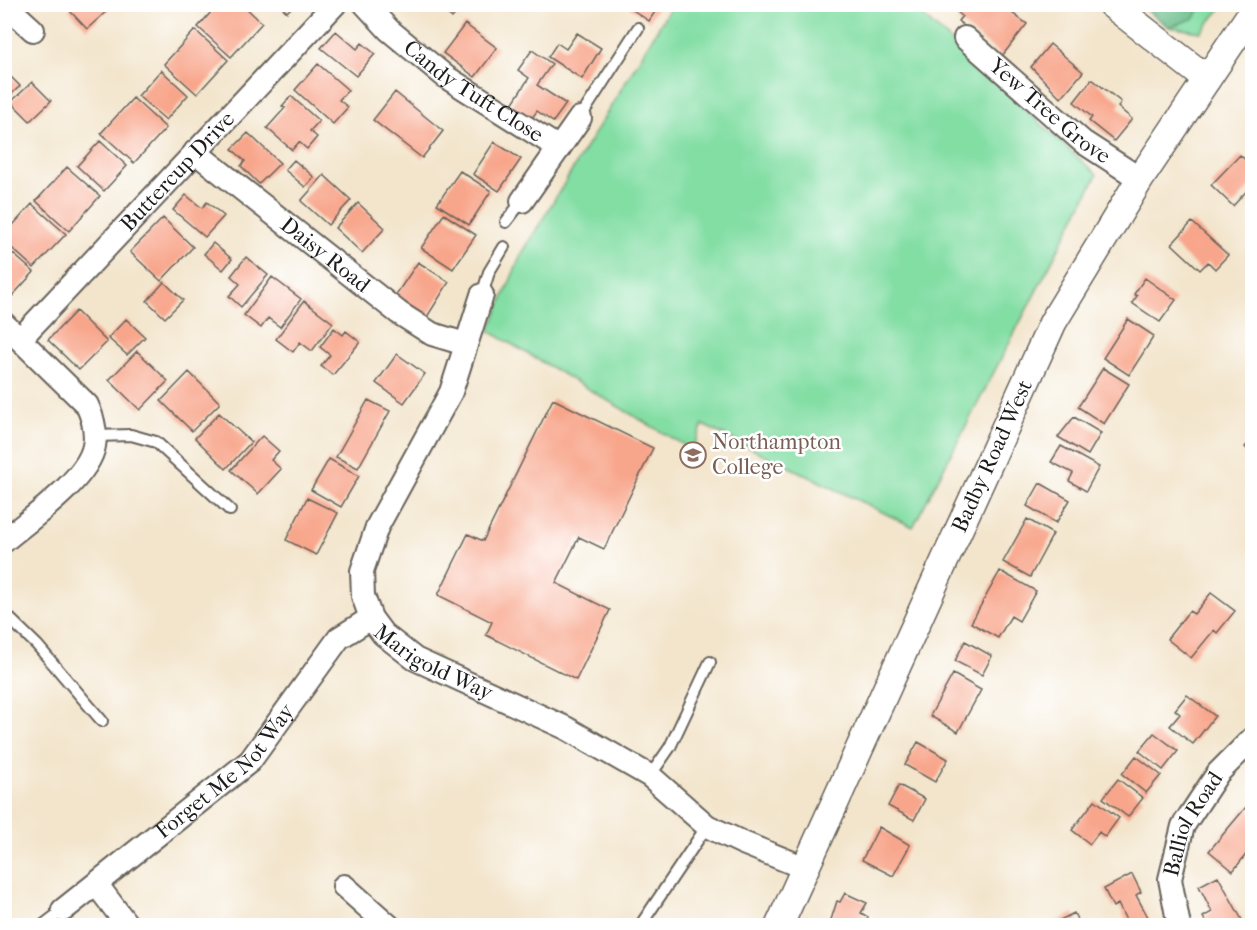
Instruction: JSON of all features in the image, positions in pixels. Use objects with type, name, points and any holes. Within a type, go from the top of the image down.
[{"type":"street","points":[[15,4],[10,9],[33,30]]},
{"type":"street","name":"Buttercup Drive","points":[[12,332],[195,152],[335,4]]},
{"type":"street","name":"Candy Tuft Close","points":[[365,4],[389,30],[446,77],[559,148]]},
{"type":"street","points":[[1111,4],[1207,79]]},
{"type":"street","name":"Badby Road West","points":[[779,926],[1053,321],[1140,179],[1252,12]]},
{"type":"street","name":"Yew Tree Grove","points":[[965,38],[1083,142],[1140,179]]},
{"type":"street","name":"Candy Tuft Close","points":[[522,201],[580,118]]},
{"type":"street","name":"Daisy Road","points":[[195,152],[399,313],[432,334],[465,344]]},
{"type":"street","name":"Marigold Way","points":[[482,295],[451,392],[377,527],[362,571],[363,596],[371,618],[383,634],[415,659],[566,728],[650,776],[684,808],[708,826],[742,843],[805,867]]},
{"type":"street","points":[[4,542],[76,477],[94,447],[95,436],[94,420],[87,405],[12,332]]},
{"type":"street","name":"Forget Me Not Way","points":[[63,910],[250,761],[339,638],[371,618]]},
{"type":"street","name":"Balliol Road","points":[[1179,926],[1170,879],[1183,825],[1218,773],[1252,740]]},
{"type":"street","points":[[97,885],[128,926]]},
{"type":"street","points":[[344,886],[388,925]]},
{"type":"lane","points":[[580,118],[638,27]]},
{"type":"lane","points":[[506,222],[522,201]]},
{"type":"lane","points":[[482,295],[489,272],[504,247]]},
{"type":"lane","points":[[95,436],[131,435],[156,442],[230,510]]},
{"type":"lane","points":[[4,613],[37,645],[102,721]]},
{"type":"lane","points":[[650,776],[670,747],[711,662]]},
{"type":"lane","points":[[640,926],[708,826]]},
{"type":"lane","points":[[42,926],[63,910]]},
{"type":"lane","points":[[4,918],[11,926]]},
{"type":"green space","points":[[672,5],[911,5],[1097,175],[913,527],[703,425],[692,450],[489,331],[521,255]]},
{"type":"green space","points":[[1140,5],[1224,5],[1201,32],[1169,27]]},
{"type":"green space","points":[[1140,5],[1201,5],[1195,18],[1169,27]]},
{"type":"building","points":[[74,4],[104,4],[109,9],[87,29],[69,10]]},
{"type":"building","points":[[218,4],[242,4],[262,23],[231,57],[198,27]]},
{"type":"building","points":[[437,4],[464,4],[452,18]]},
{"type":"building","points":[[624,4],[660,4],[649,21]]},
{"type":"building","points":[[279,5],[294,5],[287,12]]},
{"type":"building","points":[[958,5],[1001,5],[1027,24],[1002,56],[958,21],[962,16],[957,12]]},
{"type":"building","points":[[465,24],[497,48],[475,77],[443,53]]},
{"type":"building","points":[[195,30],[228,60],[197,94],[164,64]]},
{"type":"building","points":[[336,31],[357,49],[362,43],[375,54],[356,76],[321,48]]},
{"type":"building","points":[[577,33],[601,48],[582,79],[548,57],[557,43],[566,49]]},
{"type":"building","points":[[1050,44],[1083,72],[1061,98],[1031,67]]},
{"type":"building","points":[[532,50],[552,64],[537,85],[566,104],[553,122],[537,111],[532,118],[512,104],[529,78],[518,70]]},
{"type":"building","points":[[318,64],[348,90],[339,100],[348,107],[333,124],[295,90]]},
{"type":"building","points":[[4,70],[20,86],[4,101]]},
{"type":"building","points":[[161,70],[188,95],[166,120],[138,96]]},
{"type":"building","points":[[1092,79],[1121,102],[1118,107],[1132,119],[1114,141],[1089,121],[1092,117],[1074,102]]},
{"type":"building","points":[[32,82],[51,101],[30,121],[11,102]]},
{"type":"building","points":[[395,92],[443,131],[422,158],[373,120]]},
{"type":"building","points":[[291,96],[319,121],[310,131],[317,137],[307,149],[299,142],[292,150],[267,128],[285,108],[282,106]]},
{"type":"building","points":[[133,98],[166,128],[134,163],[101,133]]},
{"type":"building","points":[[248,133],[280,163],[259,184],[241,166],[245,161],[232,149]]},
{"type":"building","points":[[100,141],[127,166],[104,191],[77,166]]},
{"type":"building","points":[[494,142],[521,159],[499,191],[473,174]]},
{"type":"building","points":[[1240,155],[1252,166],[1252,185],[1233,206],[1211,185]]},
{"type":"building","points":[[294,160],[314,177],[305,187],[285,170]]},
{"type":"building","points":[[67,167],[100,196],[69,231],[36,201]]},
{"type":"building","points":[[460,171],[491,191],[469,225],[437,204]]},
{"type":"building","points":[[324,175],[351,200],[328,225],[301,201]]},
{"type":"building","points":[[186,195],[202,208],[207,202],[224,216],[205,237],[173,210]]},
{"type":"building","points":[[358,203],[385,228],[362,253],[335,228]]},
{"type":"building","points":[[32,204],[66,234],[34,268],[4,241],[4,235]]},
{"type":"building","points":[[444,214],[476,235],[453,269],[421,248]]},
{"type":"building","points":[[163,218],[193,247],[161,281],[130,252]]},
{"type":"building","points":[[1192,222],[1228,255],[1215,269],[1208,262],[1200,270],[1172,244]]},
{"type":"building","points":[[213,243],[232,259],[223,270],[204,254]]},
{"type":"building","points":[[4,246],[34,272],[4,305]]},
{"type":"building","points":[[246,257],[268,275],[241,307],[229,296],[240,284],[231,276]]},
{"type":"building","points":[[418,262],[449,282],[427,317],[395,296]]},
{"type":"building","points":[[272,277],[301,299],[280,327],[268,318],[261,328],[244,315]]},
{"type":"building","points":[[1145,278],[1176,300],[1160,322],[1132,303],[1137,296],[1134,294]]},
{"type":"building","points":[[164,282],[183,300],[165,318],[147,301]]},
{"type":"building","points":[[304,301],[333,323],[312,351],[300,342],[293,352],[276,339]]},
{"type":"building","points":[[76,311],[107,342],[79,370],[48,340]]},
{"type":"building","points":[[126,319],[145,337],[127,355],[108,338]]},
{"type":"building","points":[[1128,319],[1154,336],[1129,375],[1103,358]]},
{"type":"building","points":[[334,328],[343,335],[346,331],[360,342],[333,375],[321,366],[330,355],[320,347]]},
{"type":"building","points":[[137,351],[168,381],[140,410],[109,380]]},
{"type":"building","points":[[397,354],[425,374],[404,403],[376,383]]},
{"type":"building","points":[[1103,368],[1129,384],[1104,424],[1078,407]]},
{"type":"building","points":[[189,372],[220,403],[192,431],[161,401]]},
{"type":"building","points":[[553,399],[653,448],[604,549],[579,537],[556,583],[610,610],[576,680],[486,635],[492,622],[438,595],[468,534],[483,541]]},
{"type":"building","points":[[368,400],[390,411],[358,468],[336,457]]},
{"type":"building","points":[[219,413],[251,442],[226,469],[195,438]]},
{"type":"building","points":[[1074,417],[1101,433],[1088,455],[1058,437]]},
{"type":"building","points":[[262,436],[279,451],[271,460],[281,469],[258,494],[231,470]]},
{"type":"building","points":[[1252,439],[1252,455],[1245,447]]},
{"type":"building","points":[[1061,446],[1099,467],[1086,491],[1069,481],[1073,473],[1051,462]]},
{"type":"building","points":[[329,459],[359,476],[341,507],[311,490]]},
{"type":"building","points":[[1040,483],[1070,500],[1056,523],[1027,506]]},
{"type":"building","points":[[307,498],[338,513],[316,555],[286,540]]},
{"type":"building","points":[[1027,519],[1053,534],[1030,577],[1003,562]]},
{"type":"building","points":[[1000,571],[1036,591],[1019,621],[1011,616],[998,638],[971,623]]},
{"type":"building","points":[[1211,593],[1235,611],[1217,633],[1214,630],[1191,658],[1167,639],[1189,611],[1194,614]]},
{"type":"building","points":[[965,641],[992,656],[982,675],[955,661]]},
{"type":"building","points":[[953,674],[981,690],[958,732],[930,716]]},
{"type":"building","points":[[1187,695],[1215,716],[1193,744],[1170,726],[1180,714],[1175,710]]},
{"type":"building","points":[[1154,733],[1178,751],[1163,770],[1139,751]]},
{"type":"building","points":[[918,742],[948,759],[935,782],[905,765]]},
{"type":"building","points":[[1136,756],[1161,775],[1146,793],[1122,774]]},
{"type":"building","points":[[1118,779],[1143,798],[1128,817],[1103,798]]},
{"type":"building","points":[[899,785],[925,799],[914,820],[888,806]]},
{"type":"building","points":[[1095,800],[1119,818],[1105,837],[1099,832],[1090,844],[1072,830]]},
{"type":"building","points":[[1246,807],[1252,812],[1252,847],[1233,871],[1209,851]]},
{"type":"building","points":[[879,827],[910,845],[893,876],[862,860]]},
{"type":"building","points":[[1132,874],[1141,892],[1136,895],[1149,919],[1136,926],[1129,926],[1118,904],[1113,907],[1104,889]]},
{"type":"building","points":[[1218,876],[1244,926],[1208,926],[1203,917],[1212,912],[1199,886]]},
{"type":"building","points":[[845,893],[867,903],[861,913],[868,917],[863,926],[829,926],[837,901],[840,902]]},
{"type":"building","points":[[1074,913],[1080,926],[1048,926]]},
{"type":"place","name":"Northampton College","points":[[693,455]]}]
